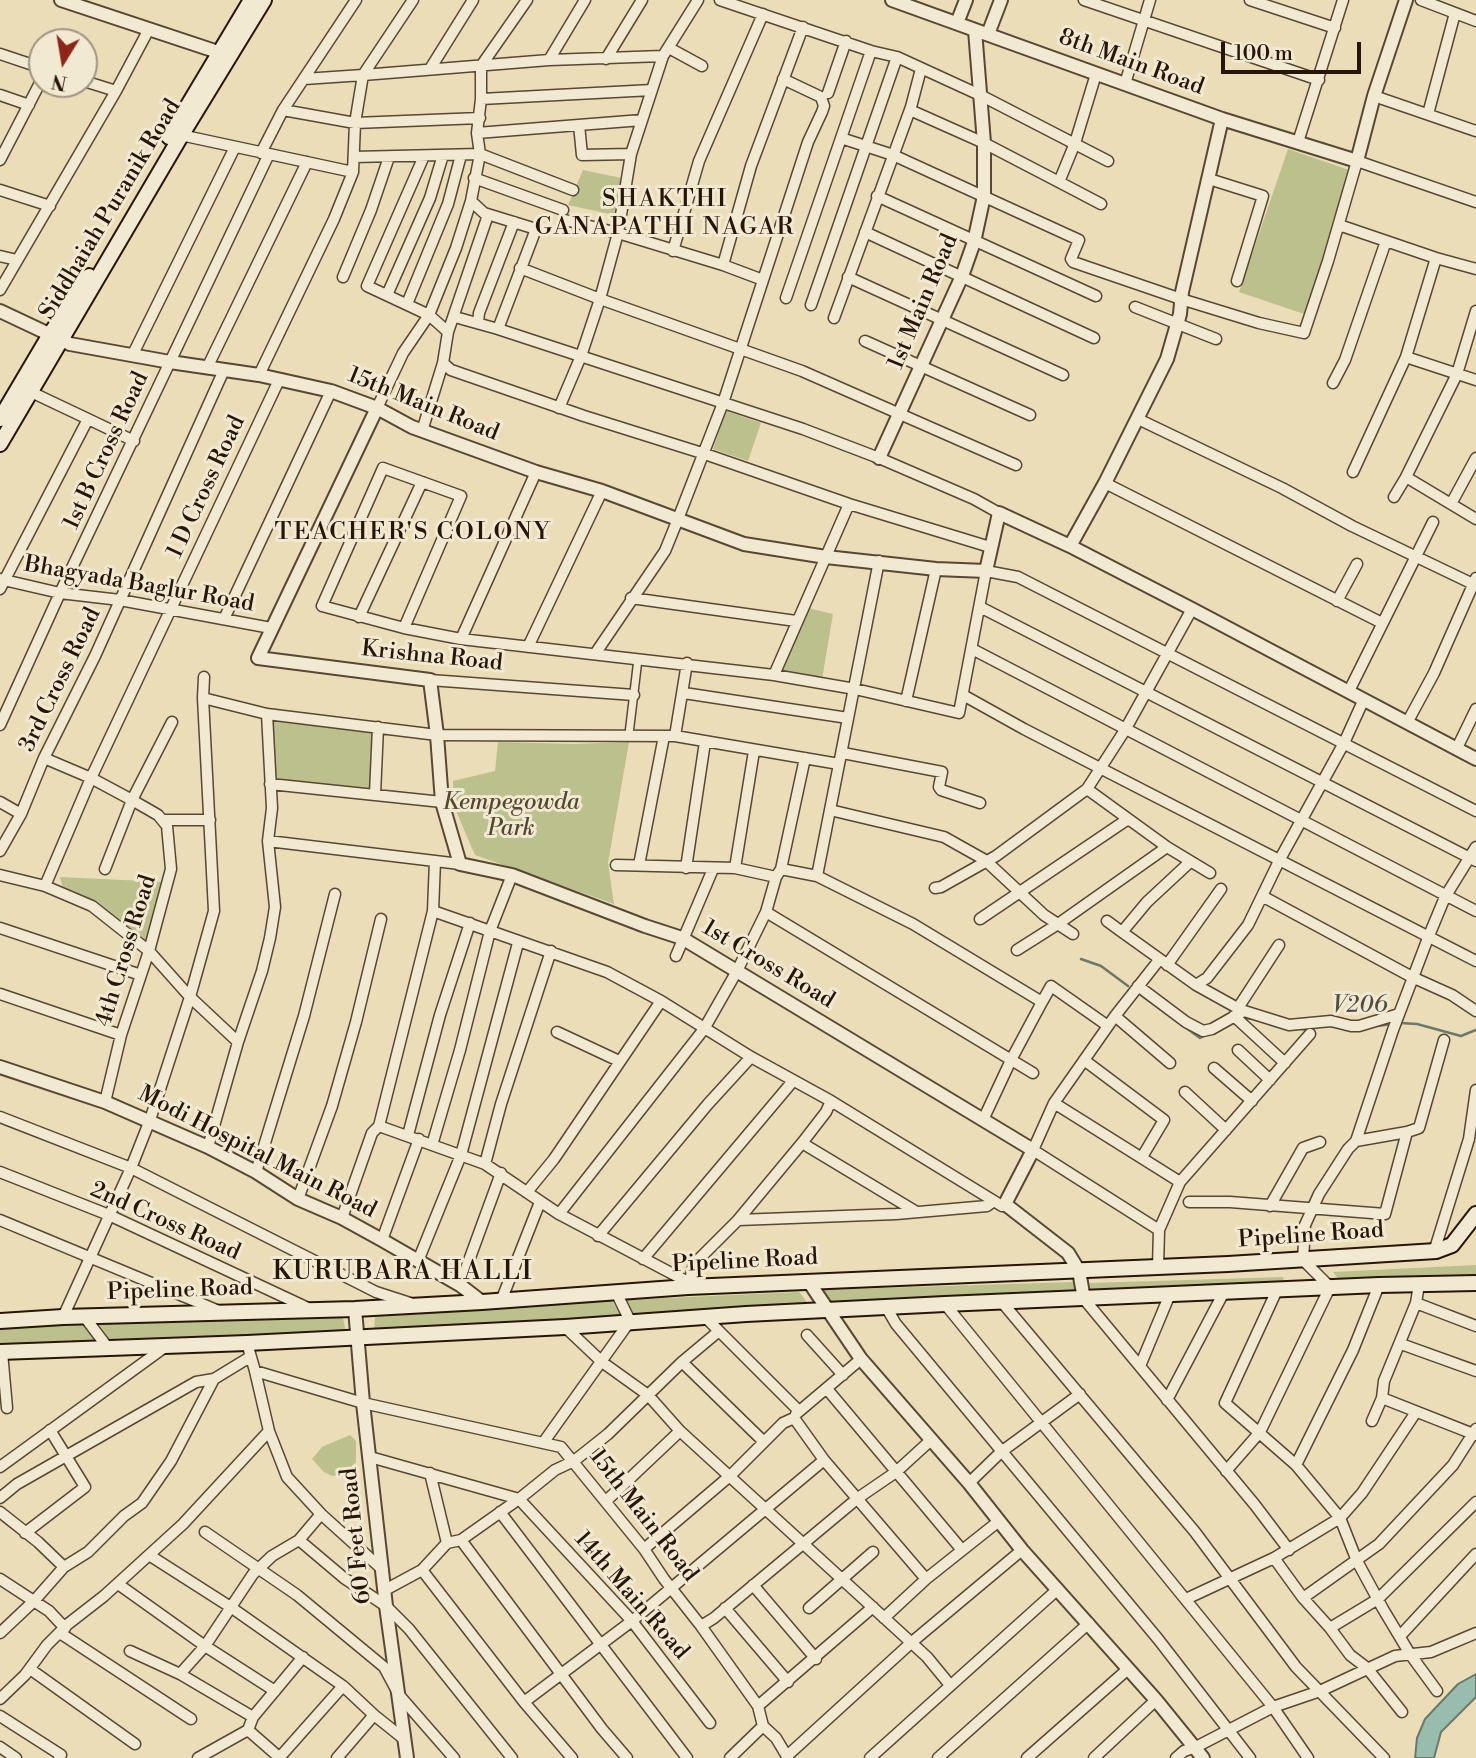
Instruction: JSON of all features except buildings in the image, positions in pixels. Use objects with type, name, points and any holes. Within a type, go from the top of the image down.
[{"type":"main road","name":"Siddhaiah Puranik Road","points":[[0,419],[54,338],[222,57],[251,0]]},
{"type":"main road","name":"Siddhaiah Puranik Road","points":[[222,57],[264,0]]},
{"type":"main road","name":"Siddhaiah Puranik Road","points":[[0,444],[31,392],[54,338]]},
{"type":"main road","name":"Pipeline Road","points":[[0,1321],[482,1302],[688,1285],[1079,1271],[1442,1251],[1452,1245],[1476,1214]]},
{"type":"main road","points":[[1,1352],[165,1347],[249,1350],[357,1338],[828,1309],[1476,1283]]},
{"type":"street","points":[[61,0],[222,57]]},
{"type":"street","name":"1st B Cross Road","points":[[0,725],[134,441],[283,110],[356,0]]},
{"type":"street","points":[[259,375],[334,219],[353,172],[355,123],[363,75],[413,0]]},
{"type":"street","points":[[430,69],[473,0]]},
{"type":"street","points":[[271,628],[403,353],[429,315],[456,248],[471,201],[480,154],[477,133],[480,118],[481,66],[527,0]]},
{"type":"street","points":[[549,61],[585,0]]},
{"type":"street","points":[[606,59],[642,0]]},
{"type":"street","points":[[559,408],[581,356],[600,299],[618,233],[631,154],[652,90],[666,52],[698,0]]},
{"type":"street","points":[[720,0],[871,51],[897,57],[982,96],[1108,161]]},
{"type":"street","name":"8th Main Road","points":[[892,0],[1222,119],[1357,161]]},
{"type":"street","points":[[957,23],[966,0]]},
{"type":"street","points":[[988,34],[1001,0]]},
{"type":"street","points":[[1084,0],[1319,80]]},
{"type":"street","points":[[1125,84],[1150,0]]},
{"type":"street","points":[[1250,0],[1335,28]]},
{"type":"street","points":[[1298,142],[1343,0]]},
{"type":"street","points":[[841,138],[893,155],[1079,240],[1071,259],[1073,262],[1259,323],[1304,333],[1339,225],[1374,96],[1405,0]]},
{"type":"street","points":[[1421,0],[1476,21]]},
{"type":"street","points":[[1428,114],[1455,13]]},
{"type":"street","points":[[673,251],[699,161],[763,14]]},
{"type":"street","points":[[723,265],[751,166],[803,27]]},
{"type":"street","points":[[0,290],[149,29]]},
{"type":"street","name":"1st Main Road","points":[[879,458],[962,276],[974,242],[984,196],[982,96],[975,30]]},
{"type":"street","points":[[828,93],[846,41]]},
{"type":"street","points":[[786,298],[871,51]]},
{"type":"street","points":[[304,79],[606,59],[666,52],[702,66]]},
{"type":"street","points":[[0,54],[28,63]]},
{"type":"street","points":[[811,305],[897,57]]},
{"type":"street","points":[[834,318],[910,110],[921,69]]},
{"type":"street","points":[[1059,182],[1075,143],[1096,74]]},
{"type":"street","points":[[595,654],[665,551],[678,520],[723,403],[808,142],[824,106],[821,97],[783,79]]},
{"type":"street","points":[[98,86],[116,91]]},
{"type":"street","points":[[481,99],[652,90]]},
{"type":"street","points":[[0,95],[29,105]]},
{"type":"street","points":[[1374,96],[1476,131]]},
{"type":"street","points":[[0,160],[5,141],[32,98]]},
{"type":"street","points":[[283,110],[355,123],[480,118]]},
{"type":"street","points":[[910,110],[984,143],[1101,204]]},
{"type":"street","points":[[1070,546],[1167,359],[1222,119]]},
{"type":"street","points":[[477,133],[642,120]]},
{"type":"street","points":[[579,125],[582,156],[631,154]]},
{"type":"street","points":[[176,134],[353,172]]},
{"type":"street","points":[[132,356],[235,147]]},
{"type":"street","points":[[354,157],[480,154],[573,190]]},
{"type":"street","points":[[387,296],[430,198],[443,155]]},
{"type":"street","points":[[407,304],[448,204],[461,155]]},
{"type":"street","points":[[424,156],[367,286],[429,315],[448,332]]},
{"type":"street","points":[[343,277],[371,211],[388,157]]},
{"type":"street","points":[[1357,161],[1476,202]]},
{"type":"street","points":[[207,368],[307,162]]},
{"type":"street","points":[[474,178],[564,215],[763,280]]},
{"type":"street","points":[[1209,179],[1263,197],[1237,281]]},
{"type":"street","points":[[0,190],[50,206]]},
{"type":"street","points":[[877,196],[1096,296]]},
{"type":"street","points":[[471,201],[488,215],[536,229],[498,329]]},
{"type":"street","points":[[422,430],[443,363],[448,332],[488,215]]},
{"type":"street","points":[[478,323],[479,313],[514,222]]},
{"type":"street","points":[[1339,225],[1476,269]]},
{"type":"street","points":[[865,232],[1094,338]]},
{"type":"street","points":[[1333,383],[1345,360],[1386,241]]},
{"type":"street","points":[[0,256],[17,260]]},
{"type":"street","points":[[1353,472],[1406,356],[1436,258]]},
{"type":"street","points":[[520,268],[802,371],[1016,466]]},
{"type":"street","points":[[848,277],[1063,375]]},
{"type":"street","points":[[1135,307],[1216,339]]},
{"type":"street","name":"15th Main Road","points":[[0,311],[54,338],[132,356],[259,375],[331,391],[377,408],[422,430],[536,472],[602,491],[744,544],[936,569],[986,571]]},
{"type":"street","points":[[1394,497],[1457,374],[1476,311]]},
{"type":"street","points":[[454,317],[803,429],[974,499],[1192,608],[1476,759]]},
{"type":"street","points":[[865,341],[1030,415]]},
{"type":"street","points":[[1406,356],[1476,380]]},
{"type":"street","points":[[443,363],[451,370],[559,408],[705,454],[849,504],[990,547]]},
{"type":"street","name":"3rd Cross Road","points":[[0,850],[21,814],[44,758],[95,656],[224,370]]},
{"type":"street","name":"1 D Cross Road","points":[[45,886],[91,778],[279,380]]},
{"type":"street","points":[[224,619],[331,391]]},
{"type":"street","points":[[31,392],[134,441]]},
{"type":"street","points":[[2,583],[88,419]]},
{"type":"street","points":[[1138,419],[1282,488],[1414,556],[1474,581],[1434,673],[1408,721]]},
{"type":"street","points":[[1451,503],[1476,458]]},
{"type":"street","points":[[404,628],[461,496],[383,468],[322,607],[404,628],[461,639],[774,675],[959,713],[990,547],[999,513]]},
{"type":"street","points":[[461,639],[536,472]]},
{"type":"street","points":[[1406,477],[1476,519]]},
{"type":"street","points":[[359,617],[422,482]]},
{"type":"street","points":[[1105,483],[1382,623]]},
{"type":"street","points":[[528,647],[602,491]]},
{"type":"street","points":[[774,675],[849,504]]},
{"type":"street","points":[[1349,691],[1433,522]]},
{"type":"street","points":[[817,876],[879,561]]},
{"type":"street","points":[[1337,601],[1357,564]]},
{"type":"street","points":[[906,701],[936,569]]},
{"type":"street","points":[[986,571],[1018,577],[1476,811]]},
{"type":"street","name":"Bhagyada Baglur Road","points":[[2,583],[120,600],[271,628]]},
{"type":"street","points":[[631,598],[796,621]]},
{"type":"street","points":[[980,607],[1473,860]]},
{"type":"street","points":[[935,888],[996,856],[1087,789],[1125,730],[1192,608]]},
{"type":"street","name":"Krishna Road","points":[[271,628],[258,658],[430,680],[634,695]]},
{"type":"street","points":[[972,649],[1476,912]]},
{"type":"street","points":[[629,734],[638,659]]},
{"type":"street","points":[[639,865],[669,736],[684,693],[687,663]]},
{"type":"street","points":[[63,1317],[91,1259],[150,1120],[190,998],[214,911],[204,677]]},
{"type":"street","points":[[268,841],[460,864],[442,802],[430,680]]},
{"type":"street","points":[[684,693],[848,718]]},
{"type":"street","points":[[962,695],[1476,961]]},
{"type":"street","points":[[203,698],[267,715],[437,735],[669,736],[839,764]]},
{"type":"street","points":[[1196,985],[1207,978],[1248,925],[1280,859],[1344,743],[1364,699]]},
{"type":"street","points":[[1457,748],[1476,709]]},
{"type":"street","points":[[208,1147],[270,938],[275,907],[268,841],[272,808],[267,715]]},
{"type":"street","points":[[105,869],[132,800],[172,722]]},
{"type":"street","points":[[375,794],[378,727]]},
{"type":"street","points":[[686,868],[705,742]]},
{"type":"street","points":[[735,868],[754,751]]},
{"type":"street","points":[[843,753],[942,772],[939,787],[941,790],[980,803]]},
{"type":"street","points":[[44,758],[91,778],[164,820],[210,820]]},
{"type":"street","points":[[558,1214],[704,1028],[737,971],[766,912],[805,758]]},
{"type":"street","points":[[270,784],[442,802]]},
{"type":"street","points":[[1087,789],[1167,847],[1210,873]]},
{"type":"street","points":[[0,802],[21,814]]},
{"type":"street","points":[[830,810],[944,837],[985,860],[1058,925],[1073,934]]},
{"type":"street","points":[[980,919],[1128,819]]},
{"type":"street","name":"4th Cross Road","points":[[105,1102],[121,1035],[172,869],[164,820]]},
{"type":"street","points":[[1017,950],[1058,925],[1167,847]]},
{"type":"street","points":[[1226,1471],[1260,1432],[1330,1287],[1303,1260],[1305,1225],[1310,1210],[1348,1149],[1356,1141],[1412,977],[1445,897],[1473,860],[1476,847]]},
{"type":"street","points":[[342,1218],[372,1133],[379,1126],[433,911],[435,861]]},
{"type":"street","points":[[1122,932],[1147,902],[1189,862]]},
{"type":"street","name":"1st Cross Road","points":[[460,864],[512,875],[645,926],[682,937],[1033,1150]]},
{"type":"street","points":[[616,865],[735,868],[817,876],[913,924],[1042,1002]]},
{"type":"street","points":[[676,956],[713,869]]},
{"type":"street","points":[[0,875],[45,886],[92,906],[149,951],[190,998],[238,1042]]},
{"type":"street","points":[[432,1145],[490,932],[512,875]]},
{"type":"street","points":[[738,1220],[915,1212],[999,1203],[1033,1150],[1054,1103],[1084,1059],[1138,986],[1163,962],[1221,888]]},
{"type":"street","points":[[256,1172],[304,1016],[335,894]]},
{"type":"street","points":[[1262,896],[1412,977],[1451,995],[1476,1011]]},
{"type":"street","points":[[433,911],[607,972],[661,1001],[999,1203],[1068,1253],[1079,1271],[1084,1298],[1289,1550]]},
{"type":"street","points":[[766,912],[1033,1073]]},
{"type":"street","points":[[298,1199],[332,1106],[381,919]]},
{"type":"street","points":[[1107,921],[1196,985],[1239,1012],[1285,1063]]},
{"type":"street","points":[[408,1135],[440,1015],[470,923]]},
{"type":"street","points":[[0,928],[141,975]]},
{"type":"street","points":[[418,1261],[461,1155],[518,943]]},
{"type":"street","points":[[1138,986],[1186,1022],[1203,1031],[1212,1029],[1239,1012],[1279,945]]},
{"type":"street","points":[[485,1164],[500,1104],[551,951]]},
{"type":"street","points":[[983,1120],[1011,1059],[1051,986],[1108,1026]]},
{"type":"street","points":[[0,994],[121,1035]]},
{"type":"street","points":[[527,1192],[554,1159],[661,1001]]},
{"type":"street","points":[[1239,1012],[1289,1025],[1331,1021],[1359,1026],[1396,1020]]},
{"type":"street","points":[[1115,1016],[1170,1063]]},
{"type":"street","points":[[557,1032],[620,1061]]},
{"type":"street","points":[[1158,1267],[1160,1230],[1180,1182],[1310,1034]]},
{"type":"street","points":[[1356,1141],[1419,1128],[1444,1040]]},
{"type":"street","points":[[1238,1050],[1269,1080]]},
{"type":"street","points":[[598,1236],[708,1104],[751,1057]]},
{"type":"street","points":[[1084,1059],[1164,1119],[1142,1157]]},
{"type":"street","name":"Modi Hospital Main Road","points":[[0,1067],[105,1102],[208,1147],[256,1172],[298,1199],[342,1218],[382,1240],[460,1285],[482,1302]]},
{"type":"street","points":[[1214,1068],[1252,1101]]},
{"type":"street","points":[[643,1259],[793,1081]]},
{"type":"street","points":[[1434,1251],[1469,1139],[1476,1090]]},
{"type":"street","points":[[1185,1092],[1226,1130]]},
{"type":"street","points":[[379,1126],[485,1164],[558,1214],[688,1285],[694,1264],[738,1220],[802,1143],[826,1112],[831,1101]]},
{"type":"street","points":[[1054,1103],[1180,1182]]},
{"type":"street","points":[[0,1117],[131,1168],[376,1292],[417,1305]]},
{"type":"street","points":[[1189,1202],[1385,1214],[1406,1132]]},
{"type":"street","points":[[382,1240],[419,1139]]},
{"type":"street","points":[[1270,1206],[1303,1148],[1320,1142]]},
{"type":"street","points":[[802,1143],[915,1212]]},
{"type":"street","points":[[1033,1150],[1160,1230]]},
{"type":"street","name":"2nd Cross Road","points":[[0,1172],[109,1215],[313,1310]]},
{"type":"street","points":[[460,1285],[501,1173]]},
{"type":"street","points":[[501,1301],[540,1202]]},
{"type":"street","points":[[0,1220],[224,1313]]},
{"type":"street","points":[[808,1282],[861,1359],[969,1483],[1022,1550],[1089,1623],[1200,1753]]},
{"type":"street","points":[[1372,1421],[1382,1398],[1384,1381],[1416,1303],[1419,1284]]},
{"type":"street","points":[[1296,1465],[1353,1350],[1379,1285]]},
{"type":"street","points":[[1277,1290],[1225,1403],[1296,1465],[1340,1517],[1357,1561],[1378,1599],[1410,1654],[1437,1691]]},
{"type":"street","points":[[543,1443],[630,1321],[616,1292]]},
{"type":"street","points":[[1167,1400],[1224,1292]]},
{"type":"street","points":[[1140,1366],[1170,1294]]},
{"type":"street","points":[[1001,1301],[1230,1578],[1296,1667],[1384,1758]]},
{"type":"street","points":[[1416,1303],[1476,1326]]},
{"type":"street","points":[[944,1304],[1273,1707],[1308,1758]]},
{"type":"street","points":[[886,1307],[896,1324],[1103,1572],[1250,1758]]},
{"type":"street","name":"60 Feet Road","points":[[355,1308],[386,1606],[407,1758]]},
{"type":"street","points":[[84,1316],[108,1348]]},
{"type":"street","points":[[705,1317],[796,1414],[824,1460],[926,1579]]},
{"type":"street","points":[[565,1327],[603,1362],[648,1395],[680,1431],[912,1642],[950,1685]]},
{"type":"street","points":[[385,1590],[422,1570],[447,1543],[461,1540],[519,1499],[555,1469],[574,1461],[608,1434],[682,1362],[719,1331]]},
{"type":"street","points":[[807,1335],[843,1375]]},
{"type":"street","points":[[1401,1344],[1476,1371]]},
{"type":"street","points":[[3,1461],[165,1347]]},
{"type":"street","points":[[0,1633],[34,1601],[64,1567],[88,1552],[124,1516],[142,1503],[171,1461],[214,1379],[249,1350],[270,1431],[287,1476],[321,1514],[383,1570]]},
{"type":"street","points":[[1,1352],[7,1408]]},
{"type":"street","points":[[644,1549],[731,1475],[783,1423],[861,1359]]},
{"type":"street","points":[[682,1362],[763,1441]]},
{"type":"street","name":"15th Main Road","points":[[255,1371],[363,1403],[561,1447],[644,1549],[701,1626],[758,1706],[763,1726],[776,1738],[788,1757]]},
{"type":"street","points":[[0,1498],[17,1484],[196,1382],[214,1379]]},
{"type":"street","points":[[827,1389],[962,1550]]},
{"type":"street","points":[[969,1483],[1001,1452],[1080,1395]]},
{"type":"street","points":[[1303,1598],[1379,1544],[1428,1494],[1453,1465],[1475,1433],[1382,1398]]},
{"type":"street","points":[[1186,1599],[1274,1558],[1340,1517],[1362,1493],[1416,1412]]},
{"type":"street","points":[[25,1533],[85,1487],[68,1455],[50,1430]]},
{"type":"street","points":[[0,1699],[30,1669],[62,1630],[118,1584],[183,1524],[270,1431]]},
{"type":"street","points":[[606,1501],[680,1431]]},
{"type":"street","points":[[701,1626],[858,1498],[896,1472],[931,1440]]},
{"type":"street","points":[[370,1457],[519,1499]]},
{"type":"street","points":[[524,1702],[632,1621],[768,1510],[824,1460]]},
{"type":"street","points":[[430,1474],[447,1543]]},
{"type":"street","name":"14th Main Road","points":[[519,1499],[632,1621],[710,1723]]},
{"type":"street","points":[[1330,1628],[1378,1599],[1476,1502]]},
{"type":"street","points":[[0,1511],[64,1567]]},
{"type":"street","points":[[500,1512],[687,1758]]},
{"type":"street","points":[[180,1674],[205,1646],[259,1568],[272,1556],[299,1540],[321,1514]]},
{"type":"street","points":[[884,1618],[926,1579],[999,1521]]},
{"type":"street","points":[[205,1532],[297,1595],[384,1667],[398,1695],[454,1758]]},
{"type":"street","points":[[299,1540],[344,1578],[386,1606],[409,1629],[512,1758]]},
{"type":"street","points":[[461,1540],[602,1728],[628,1758]]},
{"type":"street","points":[[788,1757],[912,1642],[1022,1550]]},
{"type":"street","points":[[809,1608],[873,1552]]},
{"type":"street","points":[[1400,1636],[1476,1554]]},
{"type":"street","points":[[149,1555],[303,1657],[343,1686],[404,1739]]},
{"type":"street","points":[[1274,1558],[1350,1655],[1367,1668],[1402,1712]]},
{"type":"street","points":[[422,1570],[524,1702],[572,1758]]},
{"type":"street","points":[[0,1579],[49,1611],[62,1630],[191,1719]]},
{"type":"street","points":[[118,1584],[205,1646],[275,1691]]},
{"type":"street","points":[[753,1585],[816,1659]]},
{"type":"street","points":[[870,1758],[1058,1589]]},
{"type":"street","points":[[758,1706],[816,1659],[873,1607]]},
{"type":"street","points":[[725,1608],[788,1682]]},
{"type":"street","points":[[938,1758],[1089,1623]]},
{"type":"street","points":[[1176,1758],[1184,1751],[1200,1753],[1229,1729],[1273,1707],[1320,1691],[1395,1656],[1431,1652],[1476,1633]]},
{"type":"street","points":[[130,1651],[180,1674],[253,1717]]},
{"type":"street","points":[[198,1758],[212,1755],[248,1730],[253,1717],[303,1657]]},
{"type":"street","points":[[30,1669],[135,1744]]},
{"type":"street","points":[[1027,1758],[1128,1669]]},
{"type":"street","points":[[248,1730],[280,1758],[343,1686]]},
{"type":"street","points":[[1094,1758],[1156,1700]]},
{"type":"street","points":[[337,1758],[374,1715]]},
{"type":"street","points":[[0,1716],[61,1757]]},
{"type":"street","points":[[730,1758],[763,1726]]},
{"type":"street","points":[[0,1747],[16,1758]]},
{"type":"green space","points":[[1288,149],[1352,171],[1304,314],[1239,292]]},
{"type":"green space","points":[[583,170],[621,178],[614,215],[568,205]]},
{"type":"green space","points":[[726,411],[761,423],[748,461],[713,449]]},
{"type":"green space","points":[[808,608],[833,614],[822,679],[782,672]]},
{"type":"green space","points":[[271,720],[377,732],[373,791],[272,781]]},
{"type":"green space","name":"Kempegowda Park","points":[[498,742],[629,742],[608,863],[614,904],[475,855],[453,804],[453,781],[495,771]]},
{"type":"green space","points":[[60,877],[164,882],[145,945],[63,888]]},
{"type":"green space","points":[[1476,1265],[1476,1278],[1341,1282],[1333,1272]]},
{"type":"green space","points":[[1283,1277],[1285,1285],[1091,1292],[1090,1283]]},
{"type":"green space","points":[[1074,1282],[1075,1294],[827,1304],[816,1290]]},
{"type":"green space","points":[[799,1292],[810,1306],[632,1319],[623,1300]]},
{"type":"green space","points":[[612,1301],[624,1320],[374,1331],[375,1317]]},
{"type":"green space","points":[[342,1313],[346,1333],[111,1342],[98,1322]]},
{"type":"green space","points":[[81,1321],[98,1343],[0,1348],[0,1328]]},
{"type":"green space","points":[[350,1435],[356,1441],[356,1462],[345,1474],[332,1476],[324,1472],[312,1459],[322,1447]]},
{"type":"shaded area","points":[[1476,1674],[1476,1697],[1441,1732],[1434,1758],[1415,1758],[1417,1738],[1425,1719],[1458,1684]]},
{"type":"waterway","name":"V206","points":[[1081,959],[1101,966],[1128,986]]},
{"type":"waterway","name":"V206","points":[[1141,995],[1200,1038],[1207,1034]]},
{"type":"waterway","name":"V206","points":[[1241,1018],[1255,1019]]},
{"type":"waterway","name":"V206","points":[[1400,1023],[1417,1024],[1461,1036],[1476,1030]]},
{"type":"waterway","name":"V206","points":[[1368,1027],[1393,1024]]},
{"type":"district","name":"SHAKTHI GANAPATHI NAGAR","points":[[665,214]]},
{"type":"district","name":"TEACHER'S COLONY","points":[[413,533]]},
{"type":"district","name":"KURUBARA HALLI","points":[[403,1273]]}]
